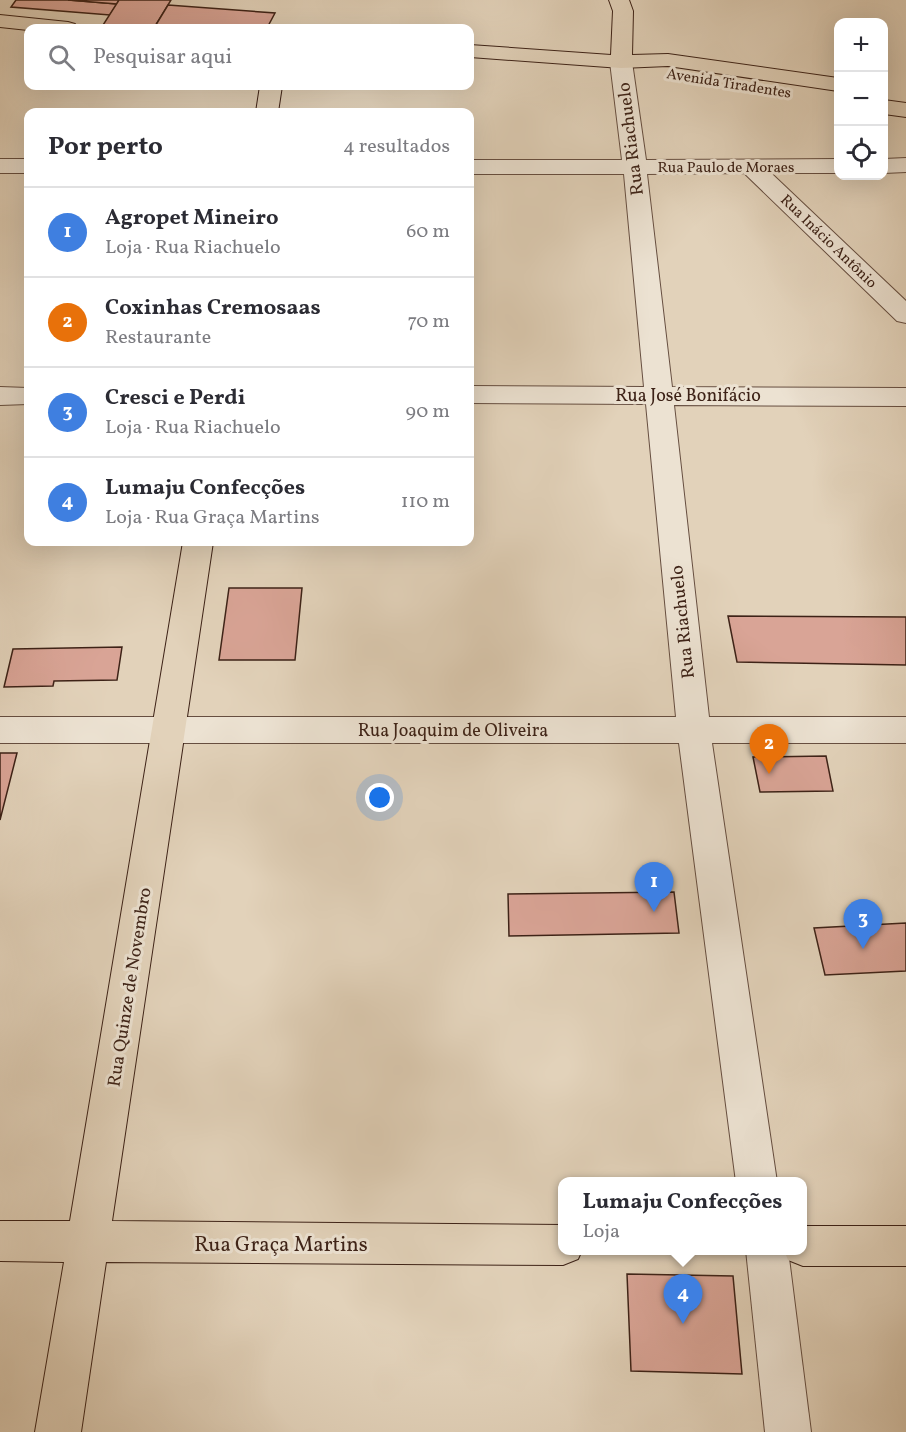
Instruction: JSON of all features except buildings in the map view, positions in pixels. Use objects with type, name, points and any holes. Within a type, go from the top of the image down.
[{"type":"main road","points":[[619,0],[623,11],[621,62]]},
{"type":"main road","points":[[0,21],[29,24]]},
{"type":"main road","name":"Avenida Tiradentes","points":[[474,51],[621,62],[668,60],[834,84]]},
{"type":"main road","name":"Avenida Tiradentes","points":[[621,62],[665,73],[834,99]]},
{"type":"main road","points":[[268,108],[270,90]]},
{"type":"main road","points":[[888,93],[906,95]]},
{"type":"main road","points":[[888,108],[906,110]]},
{"type":"main road","name":"Rua Quinze de Novembro","points":[[58,1432],[197,546]]},
{"type":"main road","name":"Rua Graça Martins","points":[[0,1241],[558,1245]]},
{"type":"main road","points":[[807,1246],[906,1246]]},
{"type":"street","name":"Rua Riachuelo","points":[[621,62],[694,730],[756,1177]]},
{"type":"street","points":[[888,166],[906,165]]},
{"type":"street","points":[[0,166],[24,166]]},
{"type":"street","name":"Rua Paulo de Moraes","points":[[474,167],[834,166]]},
{"type":"street","name":"Rua Inácio Antônio","points":[[751,167],[906,315]]},
{"type":"street","name":"Rua José Bonifácio","points":[[474,395],[906,397]]},
{"type":"street","points":[[0,396],[24,396]]},
{"type":"street","name":"Rua Joaquim de Oliveira","points":[[0,730],[906,730]]},
{"type":"street","points":[[767,1255],[788,1432]]},
{"type":"place","name":"Coxinhas Cremosaas","points":[[769,774]]},
{"type":"place","name":"Agropet Mineiro","points":[[654,912]]},
{"type":"place","name":"Cresci e Perdi","points":[[863,949]]},
{"type":"place","name":"Lumaju Confecções","points":[[683,1324]]}]
